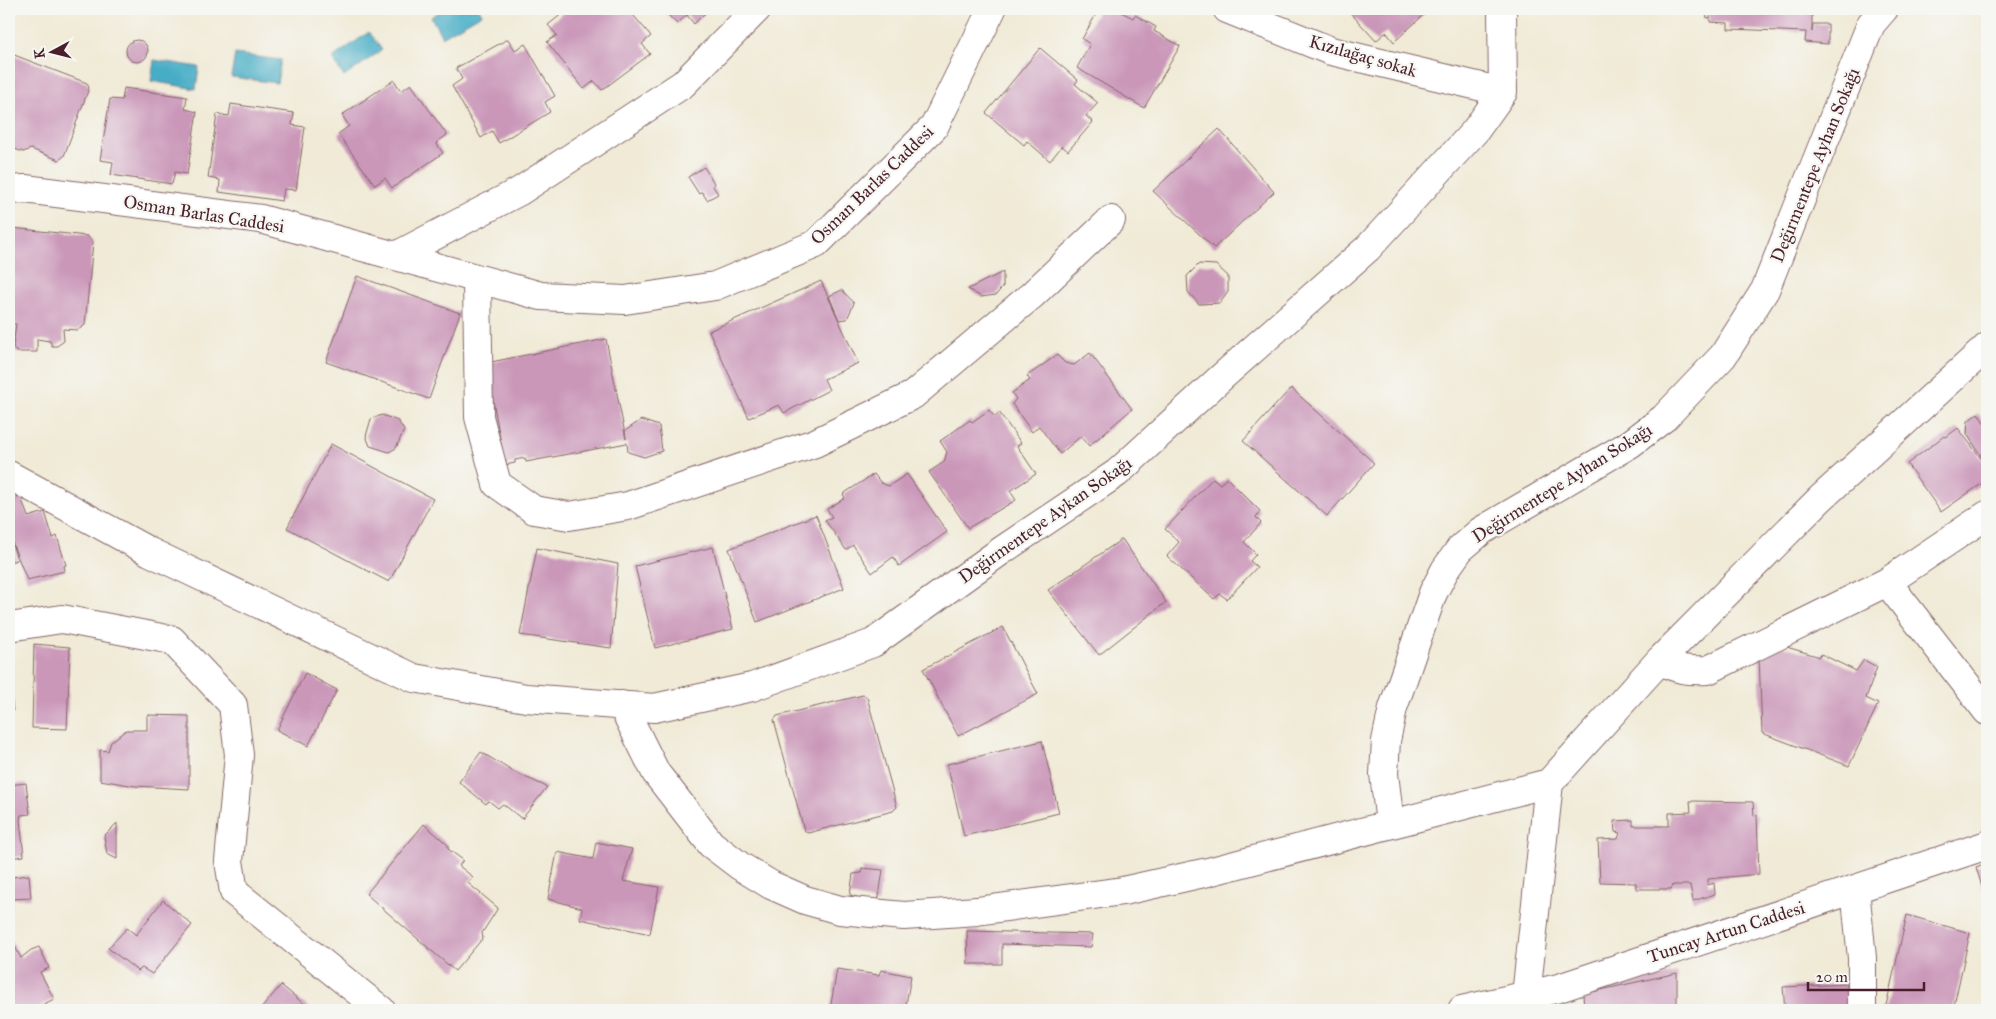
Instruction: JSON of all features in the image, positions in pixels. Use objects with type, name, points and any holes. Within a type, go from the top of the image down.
[{"type":"street","points":[[396,256],[520,191],[683,84],[757,9]]},
{"type":"street","name":"Osman Barlas Caddesi","points":[[9,190],[25,189],[261,219],[541,296],[625,300],[715,286],[816,244],[934,127],[992,9]]},
{"type":"street","name":"Kızılağaç sokak","points":[[1227,9],[1331,50],[1503,92]]},
{"type":"street","points":[[1502,9],[1503,92]]},
{"type":"street","name":"Değirmentepe Ayhan Sokağı","points":[[1390,823],[1384,774],[1386,741],[1392,708],[1433,593],[1445,570],[1460,549],[1481,531],[1630,444],[1658,423],[1695,388],[1723,356],[1765,290],[1871,24],[1884,9]]},
{"type":"street","name":"Değirmentepe Aykan Sokağı","points":[[9,475],[150,552],[414,678],[526,698],[654,708],[752,687],[873,643],[1001,551],[1118,474],[1224,375],[1368,248],[1476,131],[1503,92]]},
{"type":"street","points":[[477,279],[479,417],[497,484],[534,510],[569,516],[628,506],[815,443],[913,395],[1032,295],[1111,220]]},
{"type":"street","points":[[622,705],[656,773],[711,844],[740,866],[771,885],[805,900],[840,910],[904,916],[977,911],[1096,895],[1208,872],[1549,783],[1660,660],[1820,499],[1987,347]]},
{"type":"street","points":[[1660,660],[1673,668],[1690,671],[1708,670],[1768,638],[1887,582],[1987,515]]},
{"type":"street","points":[[1887,582],[1987,711]]},
{"type":"street","points":[[9,626],[62,619],[172,640],[233,705],[239,755],[229,861],[234,892],[382,1010]]},
{"type":"street","points":[[1526,996],[1549,783]]},
{"type":"street","name":"Tuncay Artun Caddesi","points":[[1462,1010],[1526,996],[1559,999],[1855,889],[1987,845]]},
{"type":"street","points":[[1855,889],[1862,958],[1862,1010]]},
{"type":"water","points":[[445,9],[479,9],[482,14],[442,37],[431,17]]},
{"type":"water","points":[[369,32],[382,50],[344,77],[332,58]]},
{"type":"water","points":[[235,54],[281,60],[277,83],[231,77]]},
{"type":"water","points":[[154,60],[199,67],[196,89],[151,81]]},
{"type":"building","points":[[568,9],[628,9],[651,36],[642,44],[650,54],[602,90],[594,81],[584,89],[547,42],[557,35],[548,25]]},
{"type":"building","points":[[662,9],[709,9],[694,24],[687,15],[677,24]]},
{"type":"building","points":[[1099,9],[1115,9],[1133,18],[1135,15],[1156,27],[1154,31],[1180,46],[1144,108],[1077,68],[1090,44],[1082,39]]},
{"type":"building","points":[[1347,9],[1430,9],[1394,42],[1386,32],[1376,41]]},
{"type":"building","points":[[1661,9],[1812,9],[1812,32],[1813,24],[1828,24],[1828,44],[1805,42],[1806,32],[1728,29],[1728,23],[1710,22],[1710,17],[1707,18],[1706,13],[1675,13],[1675,11]]},
{"type":"building","points":[[508,39],[515,50],[525,44],[555,96],[545,102],[550,112],[499,143],[492,131],[481,138],[452,86],[462,79],[456,68]]},
{"type":"building","points":[[137,40],[145,43],[148,51],[145,59],[137,62],[129,59],[126,51],[129,43]]},
{"type":"building","points":[[1040,48],[1078,80],[1075,84],[1098,103],[1086,116],[1093,122],[1068,151],[1062,146],[1050,161],[1027,141],[1024,145],[986,113]]},
{"type":"building","points":[[9,53],[87,83],[89,88],[64,156],[59,160],[31,149],[23,152],[9,147]]},
{"type":"building","points":[[394,80],[401,91],[411,84],[447,135],[436,143],[443,153],[392,188],[385,178],[375,185],[338,134],[349,126],[342,115]]},
{"type":"building","points":[[124,88],[187,97],[185,109],[197,112],[187,174],[175,172],[172,184],[111,175],[113,162],[100,160],[110,99],[122,100]]},
{"type":"building","points":[[231,104],[294,113],[292,125],[305,127],[296,190],[284,189],[282,201],[219,192],[220,180],[208,178],[217,114],[229,116]]},
{"type":"building","points":[[1219,129],[1274,192],[1214,248],[1153,191]]},
{"type":"building","points":[[704,167],[714,183],[713,186],[718,194],[707,200],[702,192],[699,194],[688,177]]},
{"type":"building","points":[[12,228],[87,236],[93,242],[85,325],[78,330],[63,329],[64,341],[57,346],[52,346],[50,341],[37,339],[37,352],[16,352],[13,347],[16,324],[9,323],[9,230]]},
{"type":"building","points":[[1199,264],[1216,265],[1228,276],[1228,292],[1220,303],[1199,304],[1188,292],[1187,276]]},
{"type":"building","points":[[1003,272],[1003,286],[996,295],[981,297],[968,289]]},
{"type":"building","points":[[357,276],[460,313],[429,399],[326,362]]},
{"type":"building","points":[[821,281],[858,363],[824,379],[829,390],[784,413],[779,405],[749,418],[709,331]]},
{"type":"building","points":[[842,290],[854,303],[847,319],[839,320],[829,296]]},
{"type":"building","points":[[606,339],[626,439],[625,431],[641,420],[659,426],[662,451],[644,457],[628,452],[627,443],[526,462],[525,458],[505,465],[486,363]]},
{"type":"building","points":[[1090,353],[1132,409],[1089,446],[1081,436],[1060,454],[1039,426],[1032,432],[1012,404],[1016,399],[1012,393],[1030,380],[1027,376],[1057,355],[1065,363],[1074,365]]},
{"type":"building","points":[[1291,388],[1374,463],[1327,516],[1243,441]]},
{"type":"building","points":[[989,410],[995,417],[999,412],[1021,443],[1017,446],[1036,474],[1010,491],[1016,500],[968,528],[929,472],[944,462],[947,452],[940,441],[970,420],[972,422]]},
{"type":"building","points":[[1978,413],[1987,427],[1987,465],[1967,434],[1968,421]]},
{"type":"building","points":[[382,415],[398,421],[404,430],[396,448],[389,452],[370,446],[366,436],[371,419]]},
{"type":"building","points":[[1958,428],[1987,466],[1987,480],[1941,512],[1907,464],[1944,436],[1946,437]]},
{"type":"building","points":[[331,444],[433,499],[389,582],[287,528]]},
{"type":"building","points":[[874,474],[881,483],[889,486],[907,474],[947,532],[899,566],[893,557],[872,573],[853,545],[846,550],[825,520],[832,517],[827,509],[845,498],[843,494]]},
{"type":"building","points":[[1213,478],[1220,484],[1227,478],[1260,511],[1256,517],[1261,523],[1244,542],[1256,554],[1250,561],[1257,567],[1227,599],[1220,594],[1214,599],[1167,556],[1179,542],[1165,529]]},
{"type":"building","points":[[21,497],[28,517],[45,512],[53,538],[57,536],[66,565],[64,566],[65,571],[27,580],[11,540],[17,560],[9,562],[9,501]]},
{"type":"building","points":[[816,515],[844,588],[757,622],[729,549]]},
{"type":"building","points":[[1122,539],[1166,602],[1099,655],[1048,590]]},
{"type":"building","points":[[713,547],[733,629],[655,648],[635,566]]},
{"type":"building","points":[[537,548],[618,564],[611,648],[520,635]]},
{"type":"building","points":[[1003,627],[1038,694],[958,736],[923,669]]},
{"type":"building","points":[[34,644],[70,647],[67,729],[32,728]]},
{"type":"building","points":[[1780,645],[1820,657],[1821,654],[1856,671],[1864,660],[1877,667],[1866,698],[1878,704],[1849,766],[1762,733],[1759,657]]},
{"type":"building","points":[[305,673],[337,690],[308,746],[277,730]]},
{"type":"building","points":[[9,674],[13,712],[9,712]]},
{"type":"building","points":[[863,695],[867,697],[897,807],[893,811],[808,833],[804,830],[774,720],[777,716]]},
{"type":"building","points":[[147,715],[189,716],[189,789],[135,786],[100,780],[100,750],[108,751],[111,742],[126,730],[147,730]]},
{"type":"building","points":[[1042,741],[1059,813],[964,836],[947,764]]},
{"type":"building","points":[[481,752],[512,771],[547,787],[522,819],[503,804],[498,808],[489,801],[486,804],[459,782]]},
{"type":"building","points":[[26,783],[30,814],[21,815],[20,820],[24,856],[10,858],[12,877],[29,875],[31,898],[11,899],[12,909],[9,909],[9,785]]},
{"type":"building","points":[[1690,801],[1753,802],[1754,816],[1757,815],[1759,874],[1708,879],[1708,885],[1714,883],[1715,894],[1693,901],[1690,885],[1673,885],[1671,889],[1636,889],[1636,883],[1600,882],[1598,840],[1618,839],[1620,833],[1615,832],[1614,821],[1633,820],[1633,826],[1669,826],[1669,813],[1691,812]]},
{"type":"building","points":[[117,823],[117,859],[107,854],[104,836]]},
{"type":"building","points":[[424,824],[448,845],[448,849],[463,860],[459,866],[473,877],[468,883],[498,908],[482,933],[483,938],[455,971],[366,894]]},
{"type":"building","points":[[596,842],[632,849],[623,881],[659,887],[650,934],[580,919],[582,908],[548,899],[557,852],[593,859]]},
{"type":"building","points":[[1987,863],[1987,903],[1976,867]]},
{"type":"building","points":[[862,868],[883,870],[878,903],[850,895],[853,874],[862,873]]},
{"type":"building","points":[[163,900],[192,925],[152,974],[142,968],[138,971],[108,948],[127,928],[136,935]]},
{"type":"building","points":[[1907,915],[1970,933],[1953,1010],[1885,1010]]},
{"type":"building","points":[[967,931],[1093,934],[1091,947],[1002,944],[1002,964],[968,964]]},
{"type":"building","points":[[11,939],[21,958],[31,950],[39,947],[46,961],[49,968],[40,972],[54,999],[40,1006],[42,1010],[9,1010],[9,941]]},
{"type":"building","points":[[837,969],[879,975],[881,970],[911,976],[905,1010],[830,1010]]},
{"type":"building","points":[[1677,973],[1677,1010],[1584,1010],[1583,994]]},
{"type":"building","points":[[1847,984],[1849,1010],[1785,1010],[1783,987]]},
{"type":"building","points":[[281,985],[309,1008],[307,1010],[260,1010]]}]
